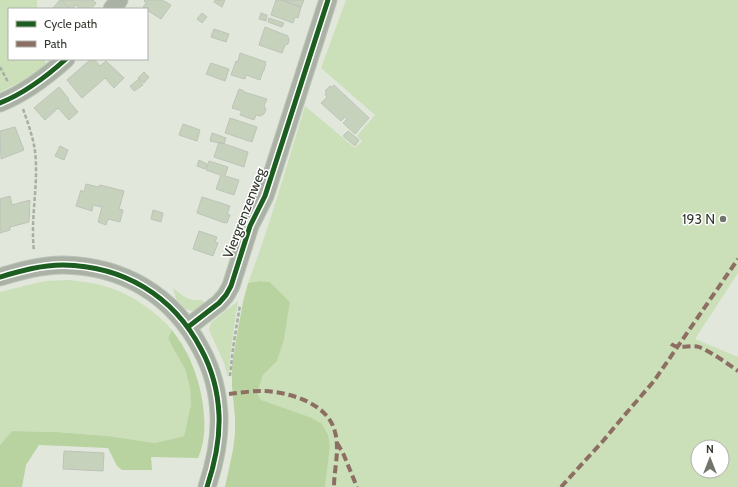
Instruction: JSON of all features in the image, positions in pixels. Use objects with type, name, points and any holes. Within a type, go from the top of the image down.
[{"type":"street","points":[[113,8],[119,0]]},
{"type":"street","name":"Viergrenzenweg","points":[[188,327],[224,299],[231,286],[250,226],[265,196],[328,0]]},
{"type":"street","points":[[0,104],[16,96],[48,74],[65,60]]},
{"type":"street","points":[[0,277],[27,270],[53,266],[77,266],[105,270],[136,282],[174,310],[196,339],[207,360],[217,392],[219,415],[218,443],[213,469],[207,487]]},
{"type":"path","points":[[16,96],[30,128],[35,150],[36,172],[33,216],[34,251]]},
{"type":"path","points":[[230,378],[233,348],[241,302]]},
{"type":"green space","points":[[0,0],[37,0],[37,8],[8,8],[8,60],[44,60],[47,65],[20,82],[0,92]]},
{"type":"green space","points":[[346,0],[738,0],[738,273],[695,339],[738,357],[738,487],[325,487],[330,447],[261,400],[257,391],[263,375],[277,361],[284,340],[290,302],[270,282],[260,281],[248,283],[271,217],[305,106],[355,148],[362,141],[357,136],[375,115],[321,68]]},
{"type":"green space","points":[[70,280],[105,286],[119,291],[151,310],[172,330],[168,338],[185,369],[190,388],[191,404],[184,436],[155,443],[108,436],[56,432],[12,431],[0,445],[0,292],[46,281]]},
{"type":"green space","points":[[260,281],[270,282],[290,302],[284,340],[277,361],[263,375],[257,392],[261,400],[312,418],[322,424],[328,435],[330,447],[325,487],[225,487],[235,434],[232,366],[236,340],[248,283]]},
{"type":"green space","points":[[173,288],[186,298],[202,300],[207,306],[196,312],[185,309],[176,299]]},
{"type":"green space","points":[[238,301],[228,378],[224,363],[209,330],[211,323],[214,320]]},
{"type":"green space","points":[[172,330],[183,346],[190,360],[200,387],[203,402],[204,432],[198,458],[151,457],[152,470],[122,470],[117,466],[108,448],[39,445],[26,465],[22,487],[0,487],[0,445],[12,431],[56,432],[108,436],[155,443],[184,436],[191,404],[190,388],[185,369],[168,338]]},
{"type":"building","points":[[61,0],[69,8],[53,8]]},
{"type":"building","points":[[61,0],[93,0],[96,3],[92,8],[80,8],[76,5],[73,8],[69,8]]},
{"type":"building","points":[[162,0],[171,5],[161,19],[148,11],[148,8],[143,7],[146,3],[144,1]]},
{"type":"building","points":[[215,0],[225,0],[222,7],[214,2]]},
{"type":"building","points":[[276,0],[281,0],[301,7],[298,18],[295,17],[293,23],[271,15]]},
{"type":"building","points":[[281,0],[304,0],[301,7]]},
{"type":"building","points":[[202,13],[207,17],[202,23],[197,19]]},
{"type":"building","points":[[261,13],[267,15],[266,21],[259,19]]},
{"type":"building","points":[[269,18],[284,23],[282,27],[268,22]]},
{"type":"building","points":[[265,27],[288,36],[288,44],[285,45],[282,53],[259,45]]},
{"type":"building","points":[[214,29],[229,34],[226,42],[211,37]]},
{"type":"building","points":[[240,53],[266,62],[260,80],[246,75],[245,79],[231,75],[236,61],[238,62]]},
{"type":"building","points":[[90,60],[95,60],[100,66],[106,61],[124,78],[114,88],[105,78],[82,98],[67,80]]},
{"type":"building","points":[[211,63],[229,69],[225,81],[206,74]]},
{"type":"building","points":[[144,72],[149,77],[144,83],[138,78]]},
{"type":"building","points":[[139,79],[143,85],[134,91],[130,86]]},
{"type":"building","points":[[334,85],[369,118],[355,134],[343,123],[347,119],[345,117],[341,121],[321,103],[327,97],[325,94],[327,93],[325,91],[330,86],[332,87]]},
{"type":"building","points":[[59,87],[78,112],[69,120],[58,108],[45,120],[34,108]]},
{"type":"building","points":[[239,89],[267,99],[264,106],[266,109],[264,114],[261,116],[256,115],[254,120],[240,115],[242,111],[232,108]]},
{"type":"building","points":[[230,118],[257,127],[252,142],[225,133]]},
{"type":"building","points":[[183,124],[200,130],[197,141],[179,135]]},
{"type":"building","points":[[15,127],[24,150],[1,159],[0,131]]},
{"type":"building","points":[[348,131],[359,140],[355,146],[343,136]]},
{"type":"building","points":[[212,133],[226,138],[224,144],[210,141]]},
{"type":"building","points":[[219,142],[248,152],[244,167],[214,157]]},
{"type":"building","points":[[60,146],[68,150],[64,160],[55,156]]},
{"type":"building","points":[[199,160],[207,164],[205,169],[197,166]]},
{"type":"building","points":[[209,161],[228,167],[225,176],[239,180],[234,195],[216,189],[221,175],[206,170]]},
{"type":"building","points":[[86,184],[98,187],[100,185],[124,191],[119,209],[123,210],[120,222],[108,219],[106,225],[98,222],[102,207],[93,205],[92,211],[76,206],[81,190],[84,192]]},
{"type":"building","points":[[10,196],[12,205],[30,200],[29,222],[10,227],[10,230],[0,233],[0,199]]},
{"type":"building","points":[[202,197],[230,206],[227,214],[230,215],[227,223],[197,213]]},
{"type":"building","points":[[153,210],[163,213],[161,222],[151,219]]},
{"type":"building","points":[[199,231],[217,237],[215,242],[218,243],[213,256],[193,249]]},
{"type":"building","points":[[64,451],[104,453],[103,471],[63,469]]},
{"type":"marked path","points":[[561,487],[603,441],[654,381],[738,259]]},
{"type":"marked path","points":[[671,344],[678,347],[699,347],[738,371]]},
{"type":"marked path","points":[[229,394],[260,391],[282,393],[305,400],[324,413],[331,422],[335,432],[337,446],[334,487]]},
{"type":"marked path","points":[[337,443],[343,453],[357,487]]},
{"type":"cycle path","points":[[188,327],[219,303],[231,286],[250,226],[265,196],[328,0]]},
{"type":"cycle path","points":[[0,103],[35,84],[65,60]]},
{"type":"cycle path","points":[[0,277],[31,269],[55,265],[85,267],[106,271],[126,278],[144,287],[161,299],[176,313],[201,349],[214,381],[219,415],[218,442],[215,460],[207,487]]},
{"type":"place","name":"193 N","points":[[723,219]]}]
